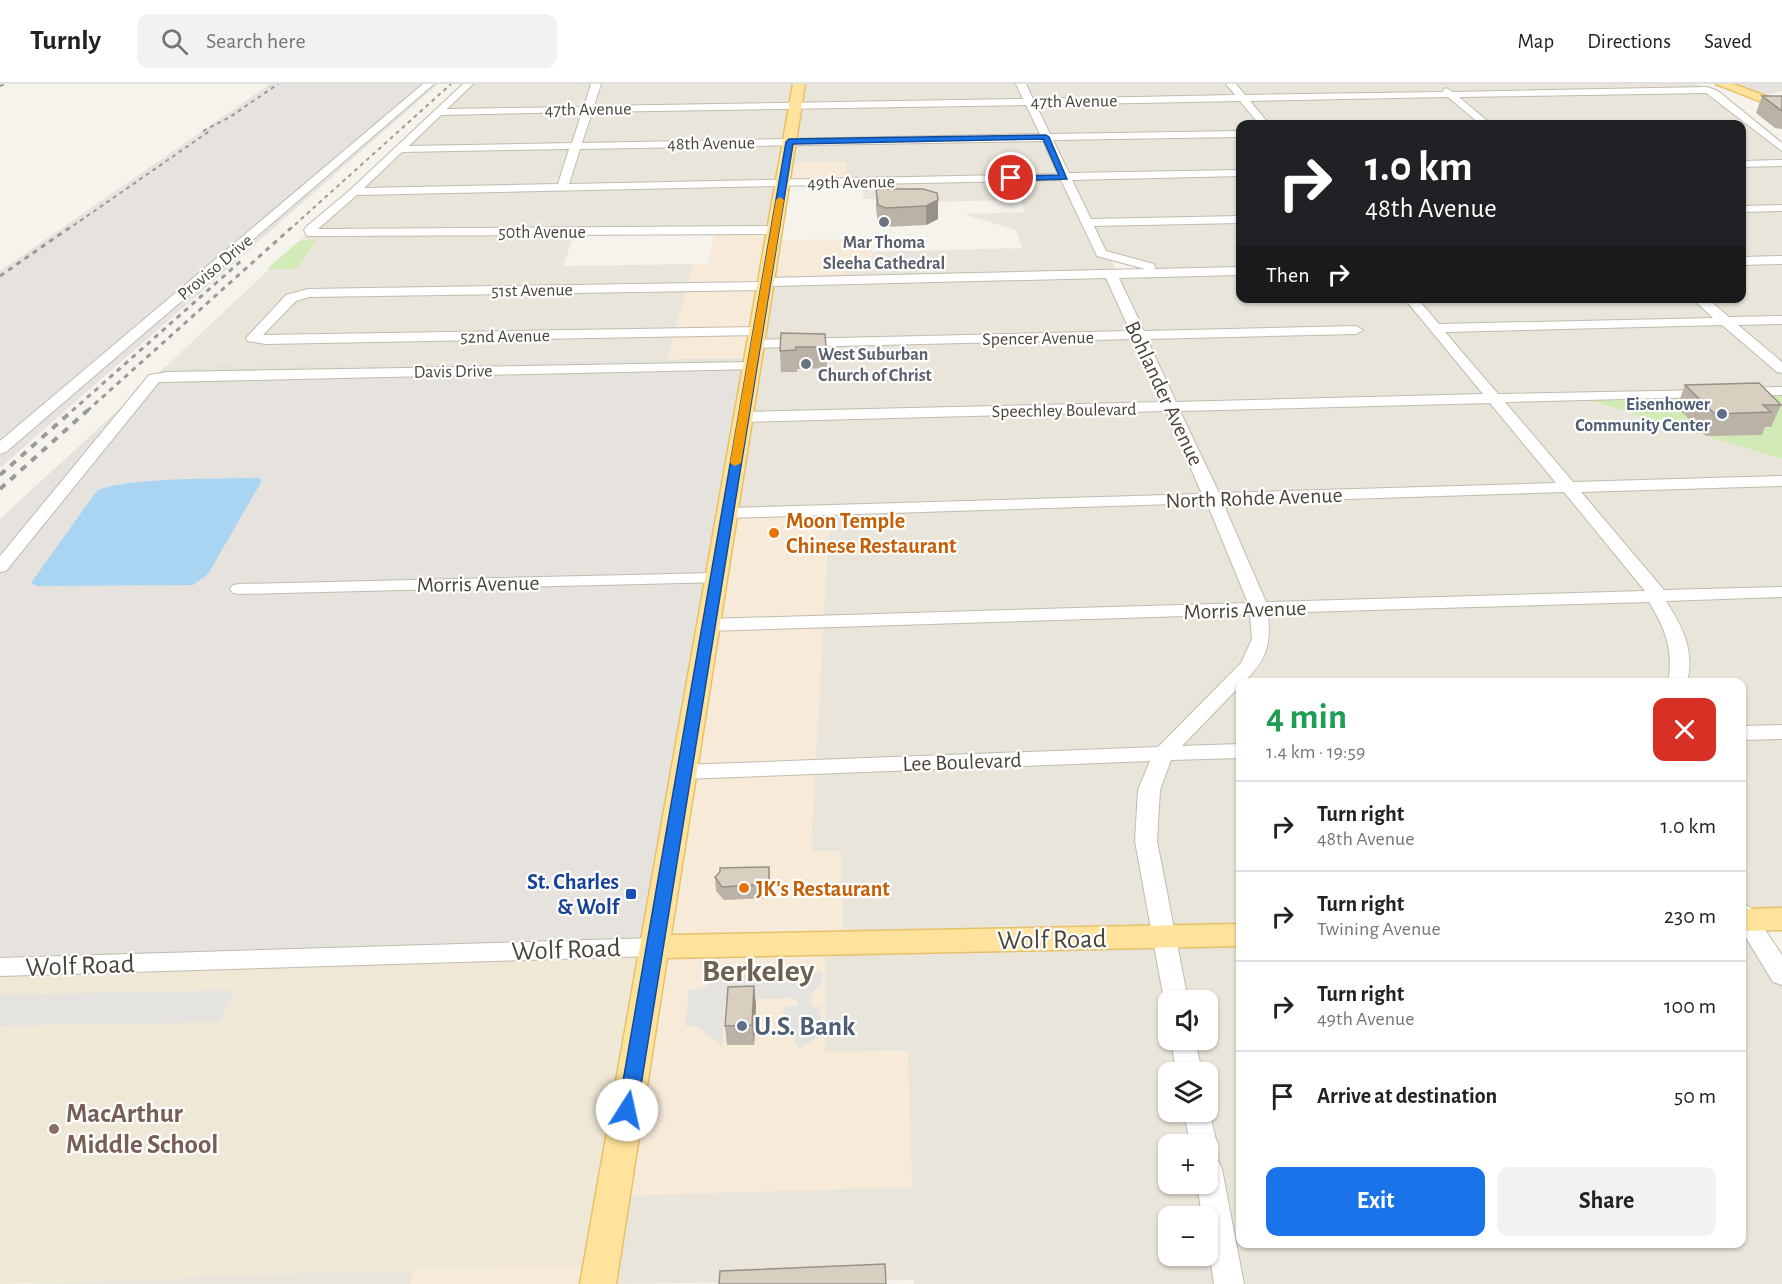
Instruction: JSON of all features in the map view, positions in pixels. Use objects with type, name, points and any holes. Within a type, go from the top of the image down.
[{"type":"main road","points":[[598,1284],[799,84]]},
{"type":"main road","points":[[1722,84],[1782,106]]},
{"type":"main road","points":[[1746,918],[1782,919]]},
{"type":"main road","name":"Wolf Road","points":[[655,946],[1236,935]]},
{"type":"street","name":"Proviso Drive","points":[[0,449],[429,84]]},
{"type":"street","points":[[354,192],[468,84]]},
{"type":"street","points":[[562,188],[596,84]]},
{"type":"street","points":[[1021,84],[1101,253],[1169,273],[1236,271]]},
{"type":"street","points":[[1231,84],[1261,120]]},
{"type":"street","points":[[1437,84],[1480,120]]},
{"type":"street","name":"47th Avenue","points":[[438,112],[1711,91],[1753,124]]},
{"type":"street","points":[[1746,124],[1753,124],[1782,148]]},
{"type":"street","name":"48th Avenue","points":[[398,149],[1236,134]]},
{"type":"street","points":[[1746,164],[1782,163]]},
{"type":"street","name":"49th Avenue","points":[[354,192],[1236,173]]},
{"type":"street","name":"50th Avenue","points":[[354,192],[310,230],[311,233],[774,230]]},
{"type":"street","points":[[1746,209],[1782,208]]},
{"type":"street","points":[[1086,223],[1236,219]]},
{"type":"street","points":[[1746,261],[1782,260]]},
{"type":"street","name":"51st Avenue","points":[[253,338],[291,298],[299,294],[1169,273]]},
{"type":"street","name":"Bohlander Avenue","points":[[1111,274],[1173,408],[1259,608],[1261,639],[1250,665],[1237,678]]},
{"type":"street","points":[[1414,303],[1659,596],[1655,597],[1678,635],[1682,666],[1679,678]]},
{"type":"street","points":[[1704,303],[1782,369]]},
{"type":"street","points":[[1434,328],[1782,320]]},
{"type":"street","name":"Spencer Avenue","points":[[756,338],[1138,335],[1356,330]]},
{"type":"street","name":"52nd Avenue","points":[[253,338],[266,340],[756,338]]},
{"type":"street","name":"Davis Drive","points":[[0,567],[154,378],[752,366]]},
{"type":"street","name":"Speechley Boulevard","points":[[743,417],[1782,391]]},
{"type":"street","name":"North Rohde Avenue","points":[[727,513],[1782,481]]},
{"type":"street","name":"Morris Avenue","points":[[239,589],[716,578]]},
{"type":"street","name":"Morris Avenue","points":[[708,625],[1782,592]]},
{"type":"street","name":"Bohlander Avenue","points":[[1174,990],[1146,841],[1149,790],[1164,753],[1236,679]]},
{"type":"street","points":[[1746,733],[1782,732]]},
{"type":"street","name":"Lee Boulevard","points":[[684,772],[1236,751]]},
{"type":"street","points":[[1746,922],[1782,975]]},
{"type":"street","name":"Wolf Road","points":[[0,967],[655,946]]},
{"type":"street","points":[[1213,1194],[1229,1284]]},
{"type":"shaded area","points":[[270,84],[438,84],[0,468],[0,271]]},
{"type":"shaded area","points":[[471,84],[797,84],[780,182],[358,191]]},
{"type":"shaded area","points":[[801,84],[1698,84],[1744,120],[1236,120],[1236,172],[1063,176],[1097,253],[1110,257],[1117,273],[846,279],[845,260],[872,259],[872,252],[1022,248],[1016,230],[964,214],[1025,212],[1021,200],[922,202],[905,198],[864,199],[861,181],[845,181],[788,162]]},
{"type":"shaded area","points":[[1723,84],[1782,84],[1782,91],[1759,97]]},
{"type":"shaded area","points":[[1746,122],[1782,150],[1782,162],[1746,163]]},
{"type":"shaded area","points":[[788,162],[846,162],[845,181],[785,182]]},
{"type":"shaded area","points":[[1782,163],[1782,393],[1576,397],[1782,459],[1782,915],[1746,916],[1746,678],[1236,678],[1236,931],[843,939],[841,851],[811,852],[730,512],[768,283],[1236,272],[1236,303],[1746,303],[1746,164]]},
{"type":"shaded area","points":[[1236,174],[1236,270],[1170,272],[1102,252],[1067,177]]},
{"type":"shaded area","points":[[779,184],[773,229],[575,232],[563,266],[693,264],[668,359],[165,367],[351,193]]},
{"type":"shaded area","points":[[773,229],[750,358],[668,359],[693,264],[708,264],[715,230]]},
{"type":"shaded area","points":[[871,239],[873,259],[845,260],[846,279],[769,281],[775,240]]},
{"type":"shaded area","points":[[753,358],[648,942],[0,962],[0,519],[165,367]]},
{"type":"shaded area","points":[[830,509],[811,851],[841,851],[843,939],[660,942],[730,512]]},
{"type":"shaded area","points":[[1746,927],[1782,982],[1782,1284],[1236,1284],[1218,1190],[1218,1134],[1207,1134],[1205,1122],[1218,1122],[1218,1062],[1194,1062],[1191,1050],[1218,1050],[1218,990],[1180,990],[1171,943],[1236,940],[1236,1248],[1746,1248]]},
{"type":"shaded area","points":[[1161,941],[1170,990],[1158,990],[1158,1050],[1181,1050],[1183,1062],[1158,1062],[1158,1122],[1195,1122],[1197,1134],[1158,1134],[1158,1194],[1208,1194],[1210,1206],[1158,1206],[1158,1266],[1218,1266],[1218,1247],[1225,1284],[914,1284],[914,1280],[606,1284],[618,1196],[908,1051],[825,1052],[825,946]]},
{"type":"shaded area","points":[[825,946],[825,1052],[908,1051],[912,1187],[618,1196],[659,951]]},
{"type":"shaded area","points":[[648,951],[594,1266],[414,1269],[0,1284],[0,976]]},
{"type":"shaded area","points":[[823,971],[822,982],[813,993],[811,1003],[812,1007],[820,1006],[822,1035],[800,1048],[794,1043],[795,1035],[783,1029],[783,1010],[785,1007],[798,1005],[797,1000],[792,998],[725,1000],[722,1045],[696,1026],[685,1026],[689,990],[705,988],[716,975],[798,973],[799,981],[796,982],[802,983],[804,972]]},
{"type":"shaded area","points":[[234,990],[220,1022],[0,1026],[0,995]]},
{"type":"shaded area","points":[[594,1266],[591,1284],[410,1284],[414,1269]]},
{"type":"shaded area","points":[[414,1269],[410,1284],[25,1284],[206,1276]]},
{"type":"green space","points":[[317,240],[296,269],[267,269],[299,241]]},
{"type":"green space","points":[[1782,393],[1782,459],[1584,399]]},
{"type":"water","points":[[260,478],[261,482],[208,574],[193,585],[37,586],[31,583],[96,492],[108,487],[149,481]]},
{"type":"building","points":[[1762,96],[1782,96],[1782,111]]},
{"type":"building","points":[[876,189],[923,189],[937,193],[938,200],[926,206],[886,208],[878,205]]},
{"type":"building","points":[[781,333],[825,334],[826,347],[796,347],[796,350],[780,351]]},
{"type":"building","points":[[1759,383],[1781,405],[1763,405],[1771,412],[1715,414],[1685,385]]},
{"type":"building","points":[[769,867],[769,884],[722,887],[715,877],[720,872],[720,868]]},
{"type":"building","points":[[754,986],[752,1025],[725,1026],[728,987]]},
{"type":"building","points":[[885,1264],[886,1284],[719,1284],[720,1271]]},
{"type":"railway","points":[[0,86],[5,84]]},
{"type":"railway","points":[[203,131],[230,117],[278,84]]},
{"type":"railway","points":[[289,230],[451,84]]},
{"type":"railway","points":[[67,230],[211,130]]},
{"type":"railway","points":[[0,276],[69,228]]},
{"type":"railway","points":[[87,411],[291,228]]},
{"type":"railway","points":[[72,411],[242,260]]},
{"type":"railway","points":[[0,475],[73,410]]},
{"type":"railway","points":[[0,489],[88,410]]},
{"type":"slow traffic","points":[[735,463],[780,200]]},
{"type":"place","name":"Mar Thoma Sleeha Cathedral","points":[[884,222]]},
{"type":"place","name":"West Suburban Church of Christ","points":[[806,364]]},
{"type":"place","name":"Eisenhower Community Center","points":[[1722,414]]},
{"type":"place","name":"Moon Temple Chinese Restaurant","points":[[774,533]]},
{"type":"place","name":"JK's Restaurant","points":[[744,888]]},
{"type":"place","name":"St. Charles & Wolf","points":[[631,894]]},
{"type":"place","name":"U.S. Bank","points":[[742,1026]]},
{"type":"place","name":"MacArthur Middle School","points":[[54,1129]]},
{"type":"district","name":"Berkeley","points":[[758,970]]},
{"type":"route","points":[[627,1110],[789,142],[1046,137],[1064,177],[1011,178]]}]
